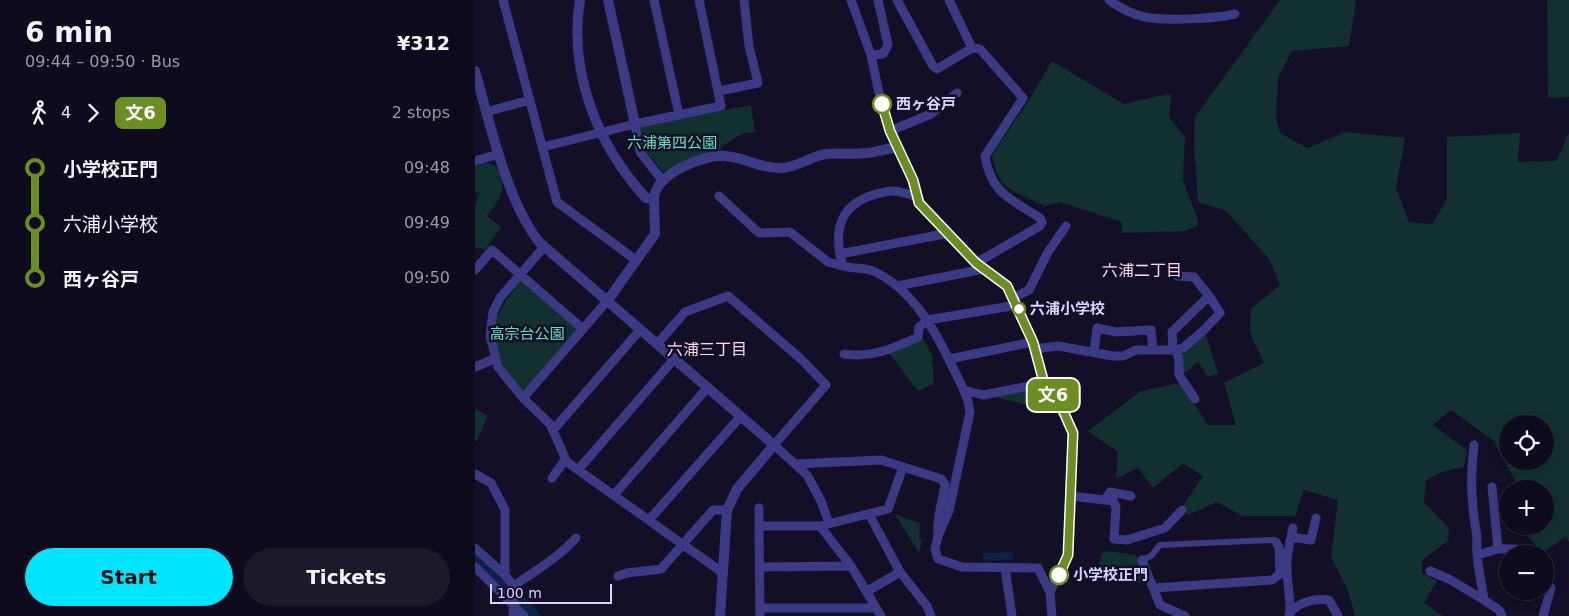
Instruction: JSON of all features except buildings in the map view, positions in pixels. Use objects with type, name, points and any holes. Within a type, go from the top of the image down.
[{"type":"street","points":[[503,0],[557,202],[636,260]]},
{"type":"street","points":[[580,0],[578,47],[584,87],[600,132],[632,183],[647,198],[654,199]]},
{"type":"street","points":[[608,0],[640,152],[662,180]]},
{"type":"street","points":[[654,0],[679,115]]},
{"type":"street","points":[[543,147],[600,132],[721,106],[699,0]]},
{"type":"street","points":[[719,91],[758,83],[749,46],[744,0]]},
{"type":"street","points":[[851,0],[871,56],[890,131],[913,180],[918,197],[923,206],[976,263],[1007,286],[1034,346],[1044,383],[1061,406],[1073,433],[1068,555],[1050,592]]},
{"type":"street","points":[[871,56],[883,54],[888,45],[878,0]]},
{"type":"street","points":[[897,0],[933,66],[937,68],[972,48],[979,49],[1023,98],[985,156],[988,174],[998,192],[1040,218],[1042,222],[1040,226],[976,263]]},
{"type":"street","points":[[949,0],[972,48]]},
{"type":"street","points":[[1109,0],[1121,8],[1145,17],[1210,17],[1235,14]]},
{"type":"street","points":[[475,70],[499,154],[525,221],[544,247],[608,300],[640,330],[658,343],[807,475],[821,501],[825,525],[881,616]]},
{"type":"street","points":[[890,131],[931,114],[957,93]]},
{"type":"street","points":[[487,112],[530,100]]},
{"type":"street","points":[[523,398],[608,300],[655,234],[655,189],[662,180],[679,169],[712,157],[727,156],[762,167],[781,168],[800,165],[821,155],[866,154],[897,147]]},
{"type":"street","points":[[475,160],[499,154]]},
{"type":"street","points":[[843,266],[838,243],[839,224],[852,205],[893,191],[918,197]]},
{"type":"street","points":[[719,196],[759,233],[790,232],[828,262],[872,271],[897,286],[927,320],[968,398],[970,412],[949,511],[938,536],[935,554],[938,559],[962,568],[1038,568],[1050,592],[1052,616]]},
{"type":"street","points":[[844,354],[858,356],[883,352],[918,337],[919,327],[927,320],[1015,301],[1029,290],[1049,252],[1066,226]]},
{"type":"street","points":[[840,254],[949,234]]},
{"type":"street","points":[[544,247],[500,298],[493,312],[490,336],[494,359],[503,375],[554,429],[565,460],[723,573]]},
{"type":"street","points":[[475,270],[493,250],[583,329]]},
{"type":"street","points":[[949,359],[1034,346],[1058,346],[1113,356],[1123,356],[1136,350],[1174,350],[1183,348],[1220,313],[1194,277],[1177,276],[1173,268]]},
{"type":"street","points":[[897,286],[984,270]]},
{"type":"street","points":[[658,343],[685,312],[728,296],[801,359],[826,385],[737,488],[727,510],[720,616]]},
{"type":"street","points":[[1195,399],[1179,376],[1179,360],[1174,350],[1172,332],[1209,296]]},
{"type":"street","points":[[1094,352],[1097,328],[1116,332],[1151,330],[1153,350]]},
{"type":"street","points":[[554,429],[640,330]]},
{"type":"street","points":[[578,470],[675,358]]},
{"type":"street","points":[[475,366],[494,359]]},
{"type":"street","points":[[964,390],[983,395],[1044,383]]},
{"type":"street","points":[[614,495],[708,387]]},
{"type":"street","points":[[649,520],[741,416]]},
{"type":"street","points":[[1474,445],[1471,490],[1477,555],[1484,600]]},
{"type":"street","points":[[552,478],[565,460]]},
{"type":"street","points":[[796,464],[881,460],[941,479],[945,484],[942,509],[936,522],[938,536]]},
{"type":"street","points":[[759,526],[825,525],[888,509],[903,467]]},
{"type":"street","points":[[475,474],[491,483],[505,510],[505,576]]},
{"type":"street","points":[[1477,555],[1498,549],[1492,487]]},
{"type":"street","points":[[1105,499],[1110,492],[1131,496]]},
{"type":"street","points":[[1071,496],[1105,499],[1113,502],[1116,507],[1114,539],[1127,540],[1165,528],[1182,510]]},
{"type":"street","points":[[759,508],[760,612],[838,612],[876,608]]},
{"type":"street","points":[[618,576],[627,573],[661,570],[713,510],[727,510]]},
{"type":"street","points":[[869,514],[900,572],[927,606],[931,616]]},
{"type":"street","points":[[1289,615],[1292,607],[1288,588],[1287,558],[1292,533],[1311,540],[1317,518]]},
{"type":"street","points":[[514,588],[560,556],[576,538]]},
{"type":"street","points":[[1154,588],[1272,580],[1280,574],[1279,547],[1276,542],[1274,540],[1160,546],[1151,556],[1142,560],[1160,605],[1185,616]]},
{"type":"street","points":[[475,548],[505,576],[514,588],[513,616]]},
{"type":"street","points":[[760,566],[851,566]]},
{"type":"street","points":[[475,567],[514,603],[524,616]]},
{"type":"street","points":[[1005,568],[1011,616]]},
{"type":"street","points":[[866,592],[900,572]]},
{"type":"street","points":[[1430,572],[1449,579],[1484,600],[1499,610],[1502,616]]},
{"type":"street","points":[[1289,615],[1295,607],[1318,599],[1329,600],[1338,616]]},
{"type":"street","points":[[1543,616],[1548,600]]},
{"type":"green space","points":[[1280,0],[1356,0],[1349,46],[1292,51],[1278,77],[1276,117],[1280,133],[1308,148],[1345,132],[1405,138],[1396,188],[1409,222],[1432,224],[1447,199],[1447,137],[1520,133],[1518,162],[1556,161],[1569,133],[1569,542],[1566,536],[1554,545],[1536,545],[1528,537],[1528,535],[1554,535],[1554,480],[1515,480],[1509,470],[1554,470],[1554,415],[1499,415],[1499,451],[1493,440],[1451,410],[1433,425],[1467,450],[1464,467],[1441,472],[1426,480],[1424,502],[1449,528],[1448,541],[1422,560],[1422,573],[1437,581],[1424,603],[1443,616],[1355,616],[1348,591],[1331,557],[1338,500],[1304,490],[1295,516],[1242,516],[1217,502],[1187,515],[1184,504],[1203,476],[1183,463],[1153,488],[1138,468],[1116,478],[1118,452],[1088,431],[1141,391],[1180,383],[1208,425],[1236,425],[1224,383],[1264,363],[1250,333],[1251,309],[1280,285],[1270,260],[1226,211],[1198,202],[1194,146],[1195,117]]},
{"type":"green space","points":[[1547,0],[1569,0],[1569,97],[1548,98]]},
{"type":"green space","points":[[1052,61],[1124,104],[1167,94],[1171,95],[1169,117],[1185,137],[1183,180],[1198,221],[1197,226],[1186,231],[1122,233],[1122,222],[1060,202],[1045,206],[1016,193],[1003,183],[998,176],[992,155],[1029,100]]},
{"type":"green space","name":"六浦第四公園","points":[[751,105],[755,132],[741,134],[721,147],[720,153],[698,158],[663,172],[645,150],[640,126]]},
{"type":"green space","points":[[487,163],[495,165],[502,186],[500,197],[487,216],[501,227],[485,250],[475,247],[475,205],[480,193],[475,192],[475,165]]},
{"type":"green space","name":"高宗台公園","points":[[521,281],[577,329],[522,392],[501,362],[494,336],[495,324],[500,311]]},
{"type":"green space","points":[[921,335],[932,355],[934,384],[918,391],[889,353]]},
{"type":"green space","points":[[1206,335],[1218,373],[1208,377],[1198,362],[1182,375],[1181,354]]},
{"type":"green space","points":[[1042,386],[1058,412],[995,397]]},
{"type":"green space","points":[[475,409],[488,416],[475,443]]},
{"type":"green space","points":[[895,514],[920,523],[919,539],[922,540],[919,553]]},
{"type":"green space","points":[[1107,551],[1136,555],[1146,580],[1138,583],[1109,580],[1099,566],[1102,554]]},
{"type":"water","points":[[1013,552],[1013,560],[983,561],[983,553]]},
{"type":"waterway","points":[[475,562],[508,590],[532,616]]},
{"type":"bus line","name":"文6","points":[[882,104],[890,131],[913,180],[919,203],[938,220],[976,263],[1007,286],[1033,342],[1044,383],[1061,406],[1073,433],[1068,555],[1059,575]]},
{"type":"place","name":"西ヶ谷戸","points":[[882,104]]},
{"type":"place","name":"六浦小学校","points":[[1019,309]]},
{"type":"place","name":"小学校正門","points":[[1059,575]]},
{"type":"district","name":"六浦二丁目","points":[[1142,270]]},
{"type":"district","name":"六浦三丁目","points":[[707,349]]}]
